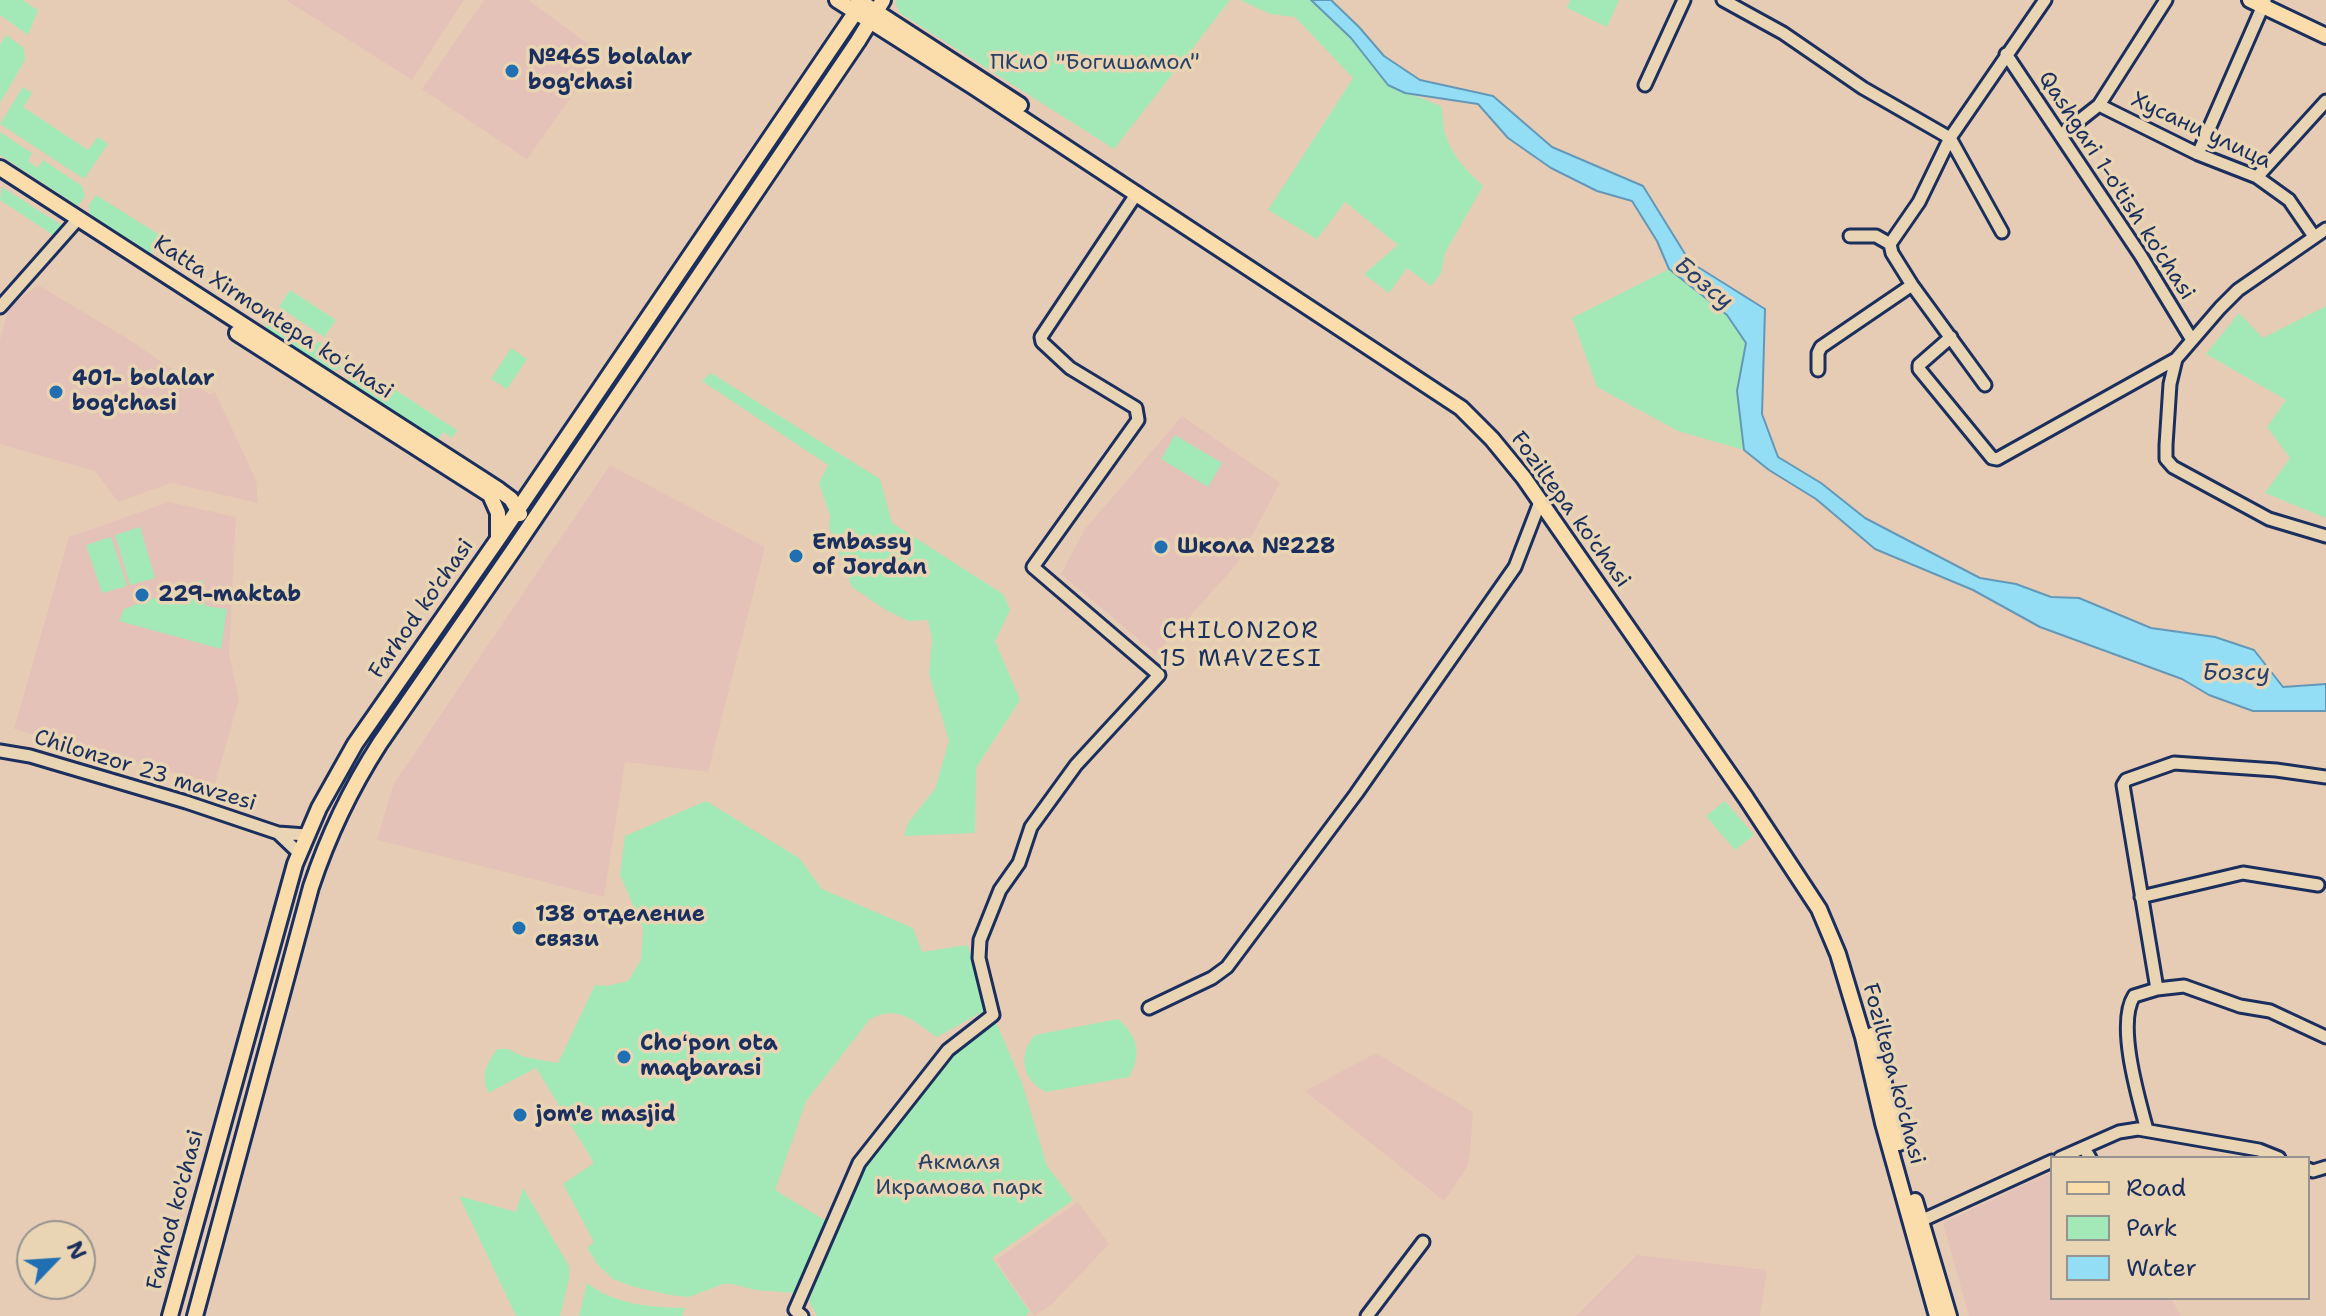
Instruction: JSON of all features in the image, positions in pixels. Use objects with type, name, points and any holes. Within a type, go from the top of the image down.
[{"type":"main road","name":"Foziltepa ko'chasi","points":[[837,0],[876,11],[1346,320],[1464,401],[1497,435],[1544,499],[1819,909],[1838,954],[1863,1037],[1916,1223],[1937,1316]]},
{"type":"main road","points":[[2260,2],[2326,36]]},
{"type":"main road","name":"Farhod ko'chasi","points":[[170,1316],[260,984],[306,835],[355,744],[519,509],[860,4]]},
{"type":"main road","name":"Foziltepa ko'chasi","points":[[876,11],[1137,193],[1461,408],[1544,499]]},
{"type":"main road","name":"Farhod ko'chasi","points":[[195,1316],[317,870],[353,789],[380,743],[548,500],[876,11]]},
{"type":"main road","name":"Katta Xirmontepa koʻchasi","points":[[0,168],[76,223]]},
{"type":"main road","name":"Katta Xirmontepa koʻchasi","points":[[0,177],[519,509]]},
{"type":"main road","points":[[498,539],[495,492],[519,488],[539,479]]},
{"type":"main road","points":[[514,549],[521,516],[519,509],[548,500]]},
{"type":"main road","points":[[260,984],[270,992],[282,991]]},
{"type":"main road","points":[[251,1019],[263,1017],[273,1026]]},
{"type":"main road","name":"Foziltepa ko'chasi","points":[[1916,1223],[1949,1316]]},
{"type":"street","points":[[1645,85],[1684,0]]},
{"type":"street","points":[[1723,0],[1783,33],[1863,88],[1950,138],[2002,232]]},
{"type":"street","points":[[1985,385],[1912,285],[1892,253],[1890,244],[1919,202],[1950,138],[2045,0]]},
{"type":"street","points":[[2099,105],[2166,0]]},
{"type":"street","points":[[2198,154],[2260,2]]},
{"type":"street","name":"Qashgari 1-o'tish ko'chasi","points":[[2006,54],[2141,256],[2192,340]]},
{"type":"street","points":[[2257,177],[2326,101]]},
{"type":"street","name":"Хусани улица","points":[[2061,135],[2099,105],[2198,154],[2257,177],[2289,200],[2313,235]]},
{"type":"street","points":[[798,1313],[859,1163],[948,1050],[993,1015],[979,958],[980,940],[1000,890],[1019,863],[1031,827],[1076,765],[1159,675],[1033,567],[1138,420],[1136,408],[1070,368],[1042,342],[1041,337],[1137,193]]},
{"type":"street","points":[[0,307],[76,223]]},
{"type":"street","points":[[1951,337],[1919,365],[1919,369],[1992,458],[1997,459],[2176,359],[2238,290],[2313,235],[2326,229]]},
{"type":"street","points":[[1850,236],[1876,236],[1890,244]]},
{"type":"street","points":[[1818,370],[1821,347],[1912,285]]},
{"type":"street","points":[[2176,359],[2170,384],[2166,459],[2173,467],[2269,519],[2326,536]]},
{"type":"street","points":[[1149,1008],[1212,978],[1233,960],[1356,794],[1515,567],[1544,499]]},
{"type":"street","name":"Chilonzor 23 mavzesi","points":[[0,751],[30,756],[239,817],[278,833],[306,835]]},
{"type":"street","points":[[2157,989],[2123,785],[2126,780],[2174,763],[2326,777]]},
{"type":"street","name":"Chilonzor 23 mavzesi","points":[[278,833],[299,853]]},
{"type":"street","points":[[2141,897],[2243,873],[2318,885]]},
{"type":"street","points":[[2147,1130],[2130,1059],[2130,1004],[2134,996],[2174,986],[2192,988],[2240,1006],[2270,1011],[2326,1037]]},
{"type":"street","points":[[2087,1153],[2129,1129],[2259,1150],[2274,1156]]},
{"type":"street","points":[[1916,1223],[2050,1162]]},
{"type":"street","points":[[1367,1316],[1423,1242]]},
{"type":"shaded area","points":[[286,0],[464,0],[412,80]]},
{"type":"shaded area","name":"№465 bolalar bog'chasi","points":[[484,0],[528,0],[602,54],[527,159],[422,89]]},
{"type":"shaded area","points":[[38,285],[125,337],[209,394],[215,392],[256,480],[258,503],[171,483],[118,502],[95,471],[0,444],[0,340],[9,307]]},
{"type":"shaded area","name":"Школа №228","points":[[1182,416],[1280,483],[1237,564],[1156,654],[1061,574],[1085,529]]},
{"type":"shaded area","points":[[610,465],[765,547],[708,772],[625,762],[604,897],[377,840],[393,785]]},
{"type":"shaded area","name":"229-maktab","points":[[169,502],[236,517],[229,654],[239,699],[215,784],[14,729],[69,537]]},
{"type":"shaded area","points":[[1376,1053],[1473,1112],[1467,1167],[1444,1201],[1305,1091]]},
{"type":"shaded area","points":[[2050,1173],[2050,1300],[2172,1300],[2181,1316],[1969,1316],[1943,1223]]},
{"type":"shaded area","points":[[1078,1202],[1109,1244],[1052,1304],[1034,1316],[996,1260]]},
{"type":"shaded area","points":[[1637,1255],[1767,1270],[1760,1316],[1576,1316]]},
{"type":"green space","points":[[0,0],[22,0],[38,10],[28,35],[0,15]]},
{"type":"green space","name":"ПКиО \"Богишамол\"","points":[[897,0],[1230,0],[1114,149],[900,13]]},
{"type":"green space","points":[[1240,0],[1311,0],[1351,38],[1388,85],[1441,106],[1444,130],[1451,148],[1483,186],[1445,253],[1441,273],[1431,286],[1407,268],[1389,293],[1364,274],[1398,245],[1345,202],[1317,239],[1268,210],[1353,78],[1295,17],[1270,14]]},
{"type":"green space","points":[[1570,0],[1619,0],[1607,27],[1567,8]]},
{"type":"green space","points":[[6,35],[24,48],[25,60],[0,103],[0,45]]},
{"type":"green space","points":[[23,87],[32,93],[23,107],[88,150],[98,137],[108,144],[84,179],[0,124]]},
{"type":"green space","points":[[0,132],[32,153],[28,161],[38,168],[43,160],[82,186],[85,196],[78,206],[0,155]]},
{"type":"green space","points":[[2,187],[66,228],[56,237],[0,200]]},
{"type":"green space","points":[[96,195],[166,239],[160,248],[156,246],[152,254],[90,214],[89,205]]},
{"type":"green space","points":[[1669,269],[1727,315],[1746,343],[1737,391],[1744,450],[1678,431],[1597,387],[1572,318]]},
{"type":"green space","points":[[290,290],[336,320],[324,337],[279,307]]},
{"type":"green space","points":[[2326,306],[2326,518],[2265,493],[2290,458],[2267,427],[2286,400],[2206,354],[2239,313],[2263,338]]},
{"type":"green space","points":[[274,311],[281,316],[277,324],[294,335],[299,328],[307,333],[303,341],[314,347],[318,341],[347,359],[341,368],[331,371],[268,331],[265,324]]},
{"type":"green space","points":[[511,348],[527,359],[507,389],[491,379]]},
{"type":"green space","points":[[349,371],[364,381],[369,373],[457,430],[452,438],[443,432],[438,440],[348,382]]},
{"type":"green space","points":[[711,373],[880,479],[892,523],[1003,594],[1010,610],[995,641],[1020,700],[976,768],[975,833],[904,836],[908,823],[935,789],[949,741],[929,674],[932,640],[928,620],[908,621],[852,587],[829,527],[830,516],[819,483],[828,465],[702,381]]},
{"type":"green space","points":[[1175,435],[1222,463],[1208,487],[1161,459]]},
{"type":"green space","points":[[140,527],[155,578],[130,585],[115,535]]},
{"type":"green space","points":[[111,537],[127,586],[102,593],[86,545]]},
{"type":"green space","points":[[203,580],[205,606],[227,609],[221,649],[119,621],[124,609]]},
{"type":"green space","points":[[706,801],[799,858],[822,889],[913,928],[922,952],[967,945],[991,1007],[937,1037],[913,1020],[898,1014],[889,1013],[870,1019],[806,1101],[775,1190],[826,1221],[805,1276],[794,1293],[723,1284],[689,1297],[631,1286],[613,1279],[598,1265],[587,1248],[594,1242],[563,1184],[594,1163],[536,1068],[488,1093],[486,1086],[486,1070],[497,1049],[508,1049],[524,1057],[558,1063],[595,985],[607,986],[628,981],[641,960],[643,928],[620,875],[625,836]]},
{"type":"green space","points":[[1725,801],[1754,835],[1735,850],[1706,816]]},
{"type":"green space","name":"Акмаля Икрамова парк","points":[[993,1015],[1022,1083],[1047,1166],[1073,1200],[992,1258],[1030,1312],[1025,1316],[817,1316],[809,1301],[859,1167],[943,1048]]},
{"type":"green space","points":[[1118,1019],[1130,1032],[1136,1046],[1136,1061],[1129,1077],[1046,1092],[1027,1074],[1024,1059],[1035,1035]]},
{"type":"green space","points":[[523,1188],[569,1266],[560,1316],[516,1316],[459,1196],[516,1212]]},
{"type":"green space","points":[[587,1283],[621,1300],[685,1308],[682,1316],[579,1316]]},
{"type":"water","name":"Бозсу","points":[[1311,0],[1331,0],[1384,56],[1420,80],[1493,96],[1552,147],[1643,186],[1690,262],[1765,309],[1762,414],[1778,457],[1821,483],[1865,518],[1980,578],[2016,584],[2051,597],[2079,598],[2151,628],[2215,637],[2254,650],[2283,687],[2326,684],[2326,711],[2253,711],[2209,695],[2182,679],[2040,627],[1973,590],[1875,549],[1816,499],[1769,470],[1744,450],[1737,391],[1746,343],[1727,315],[1669,269],[1657,241],[1632,201],[1597,191],[1551,168],[1508,138],[1478,104],[1405,93],[1388,85],[1351,38]]},
{"type":"place","name":"№465 bolalar bog'chasi","points":[[512,71]]},
{"type":"place","name":"401- bolalar bog'chasi","points":[[56,392]]},
{"type":"place","name":"Школа №228","points":[[1161,547]]},
{"type":"place","name":"Embassy of Jordan","points":[[796,556]]},
{"type":"place","name":"229-maktab","points":[[142,595]]},
{"type":"place","name":"138 отделение связи","points":[[519,928]]},
{"type":"place","name":"Choʻpon ota maqbarasi","points":[[624,1057]]},
{"type":"place","name":"jom'e masjid","points":[[520,1115]]},
{"type":"district","name":"CHILONZOR 15 MAVZESI","points":[[1241,646]]}]
